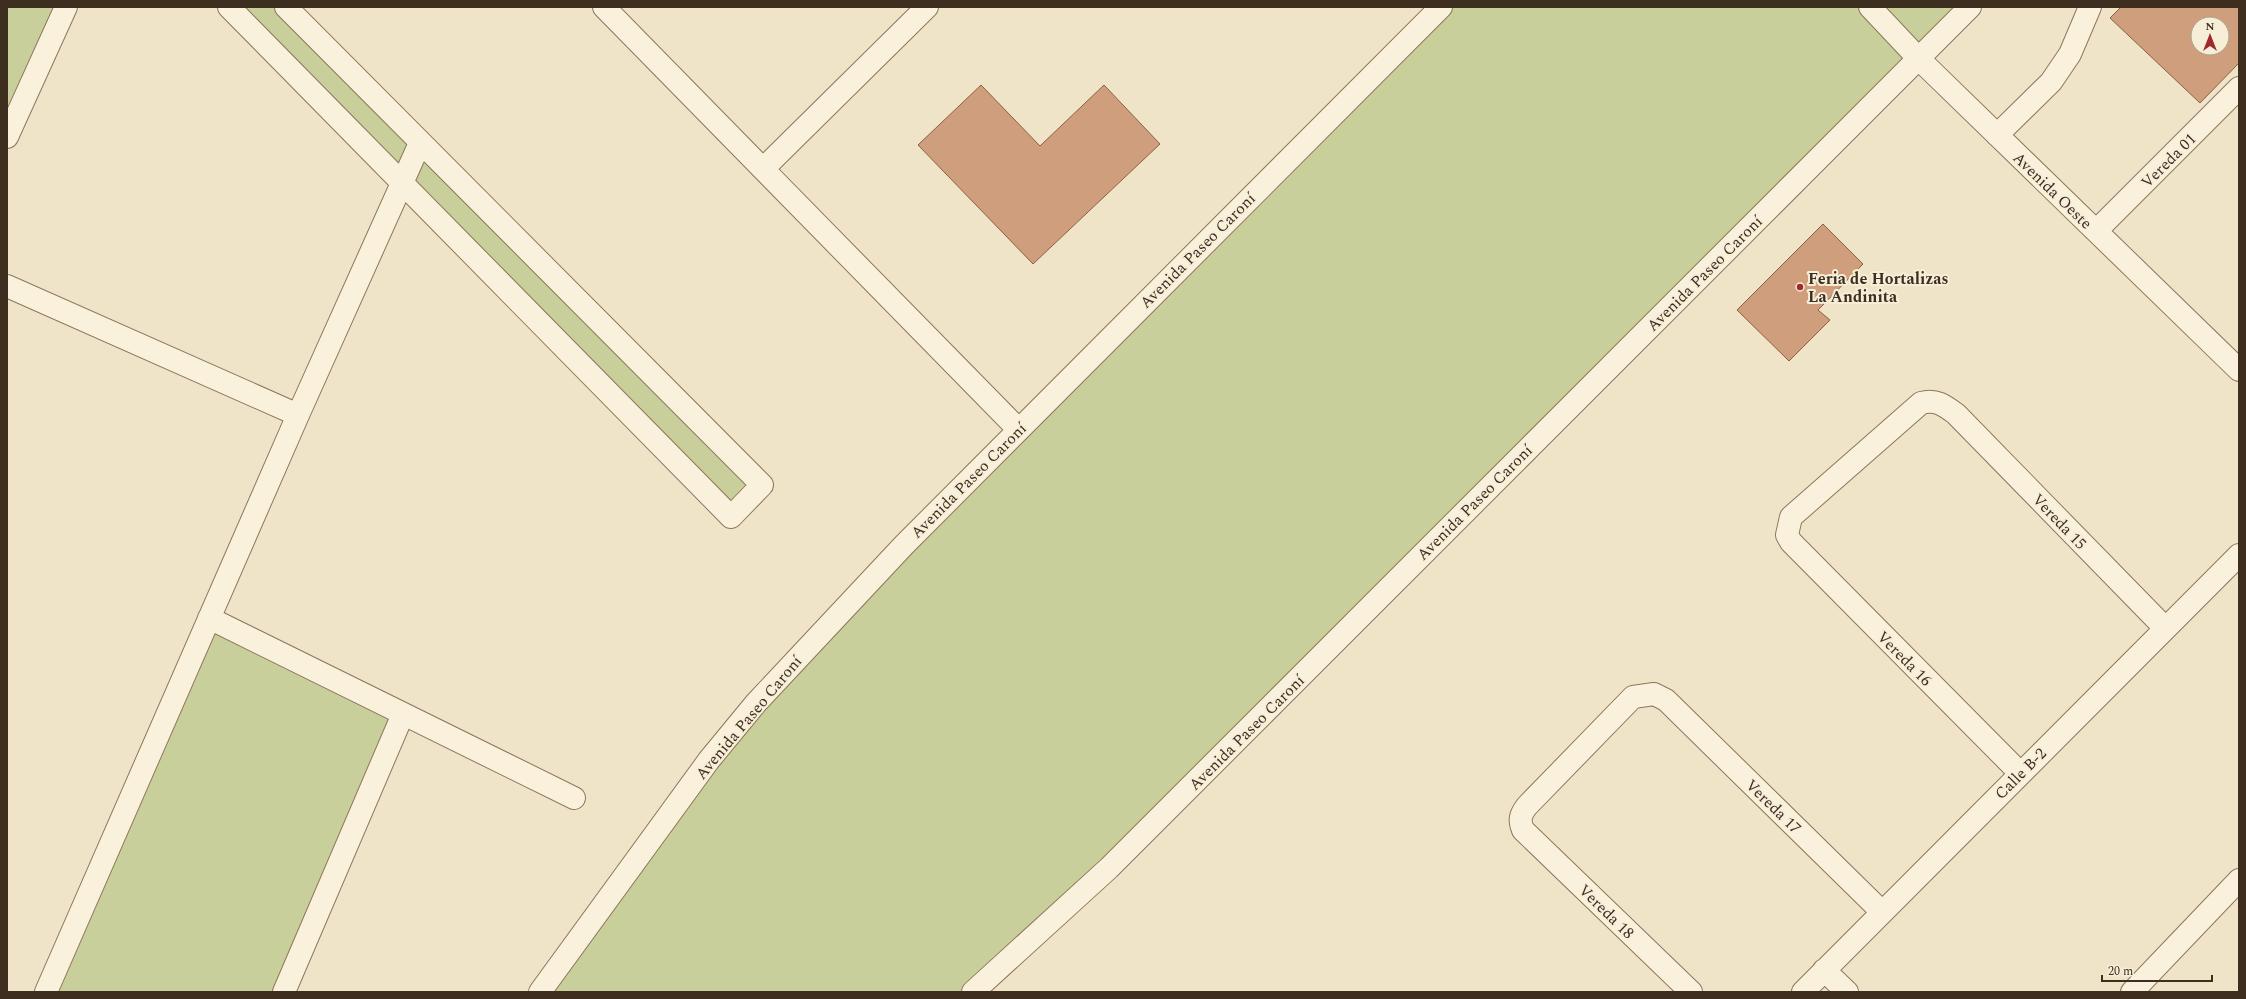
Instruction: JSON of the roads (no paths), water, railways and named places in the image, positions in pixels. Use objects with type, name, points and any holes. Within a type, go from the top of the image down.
[{"type":"street","points":[[7,137],[66,7]]},
{"type":"street","points":[[229,7],[732,517],[762,485],[286,7]]},
{"type":"street","points":[[604,7],[1018,430]]},
{"type":"street","points":[[763,169],[927,7]]},
{"type":"street","name":"Avenida Paseo Caroní","points":[[540,992],[704,766],[756,704],[899,551],[1441,7]]},
{"type":"street","name":"Avenida Oeste","points":[[1870,7],[1919,59],[2239,370]]},
{"type":"street","name":"Avenida Paseo Caroní","points":[[973,992],[1109,868],[1478,497],[1970,7]]},
{"type":"street","points":[[1997,135],[2051,82],[2070,54],[2090,7]]},
{"type":"street","name":"Vereda 01","points":[[2096,231],[2239,88]]},
{"type":"street","points":[[46,992],[298,415],[420,143]]},
{"type":"street","points":[[7,286],[298,415]]},
{"type":"street","name":"Vereda 15","points":[[1790,542],[1787,535],[1791,517],[1921,403],[1929,401],[1940,403],[1956,414],[2165,628]]},
{"type":"street","name":"Vereda 16","points":[[1790,542],[2020,773]]},
{"type":"street","name":"Calle B-2","points":[[1803,992],[2239,555]]},
{"type":"street","points":[[209,618],[574,798]]},
{"type":"street","name":"Vereda 18","points":[[1666,700],[1654,694],[1633,697],[1527,806],[1521,814],[1520,823],[1523,830],[1691,992]]},
{"type":"street","name":"Vereda 17","points":[[1666,700],[1882,912]]},
{"type":"street","points":[[284,992],[403,714]]},
{"type":"street","points":[[2132,992],[2239,880]]},
{"type":"street","points":[[1824,970],[1847,992]]},
{"type":"place","name":"Feria de Hortalizas La Andinita","points":[[1800,287]]}]
